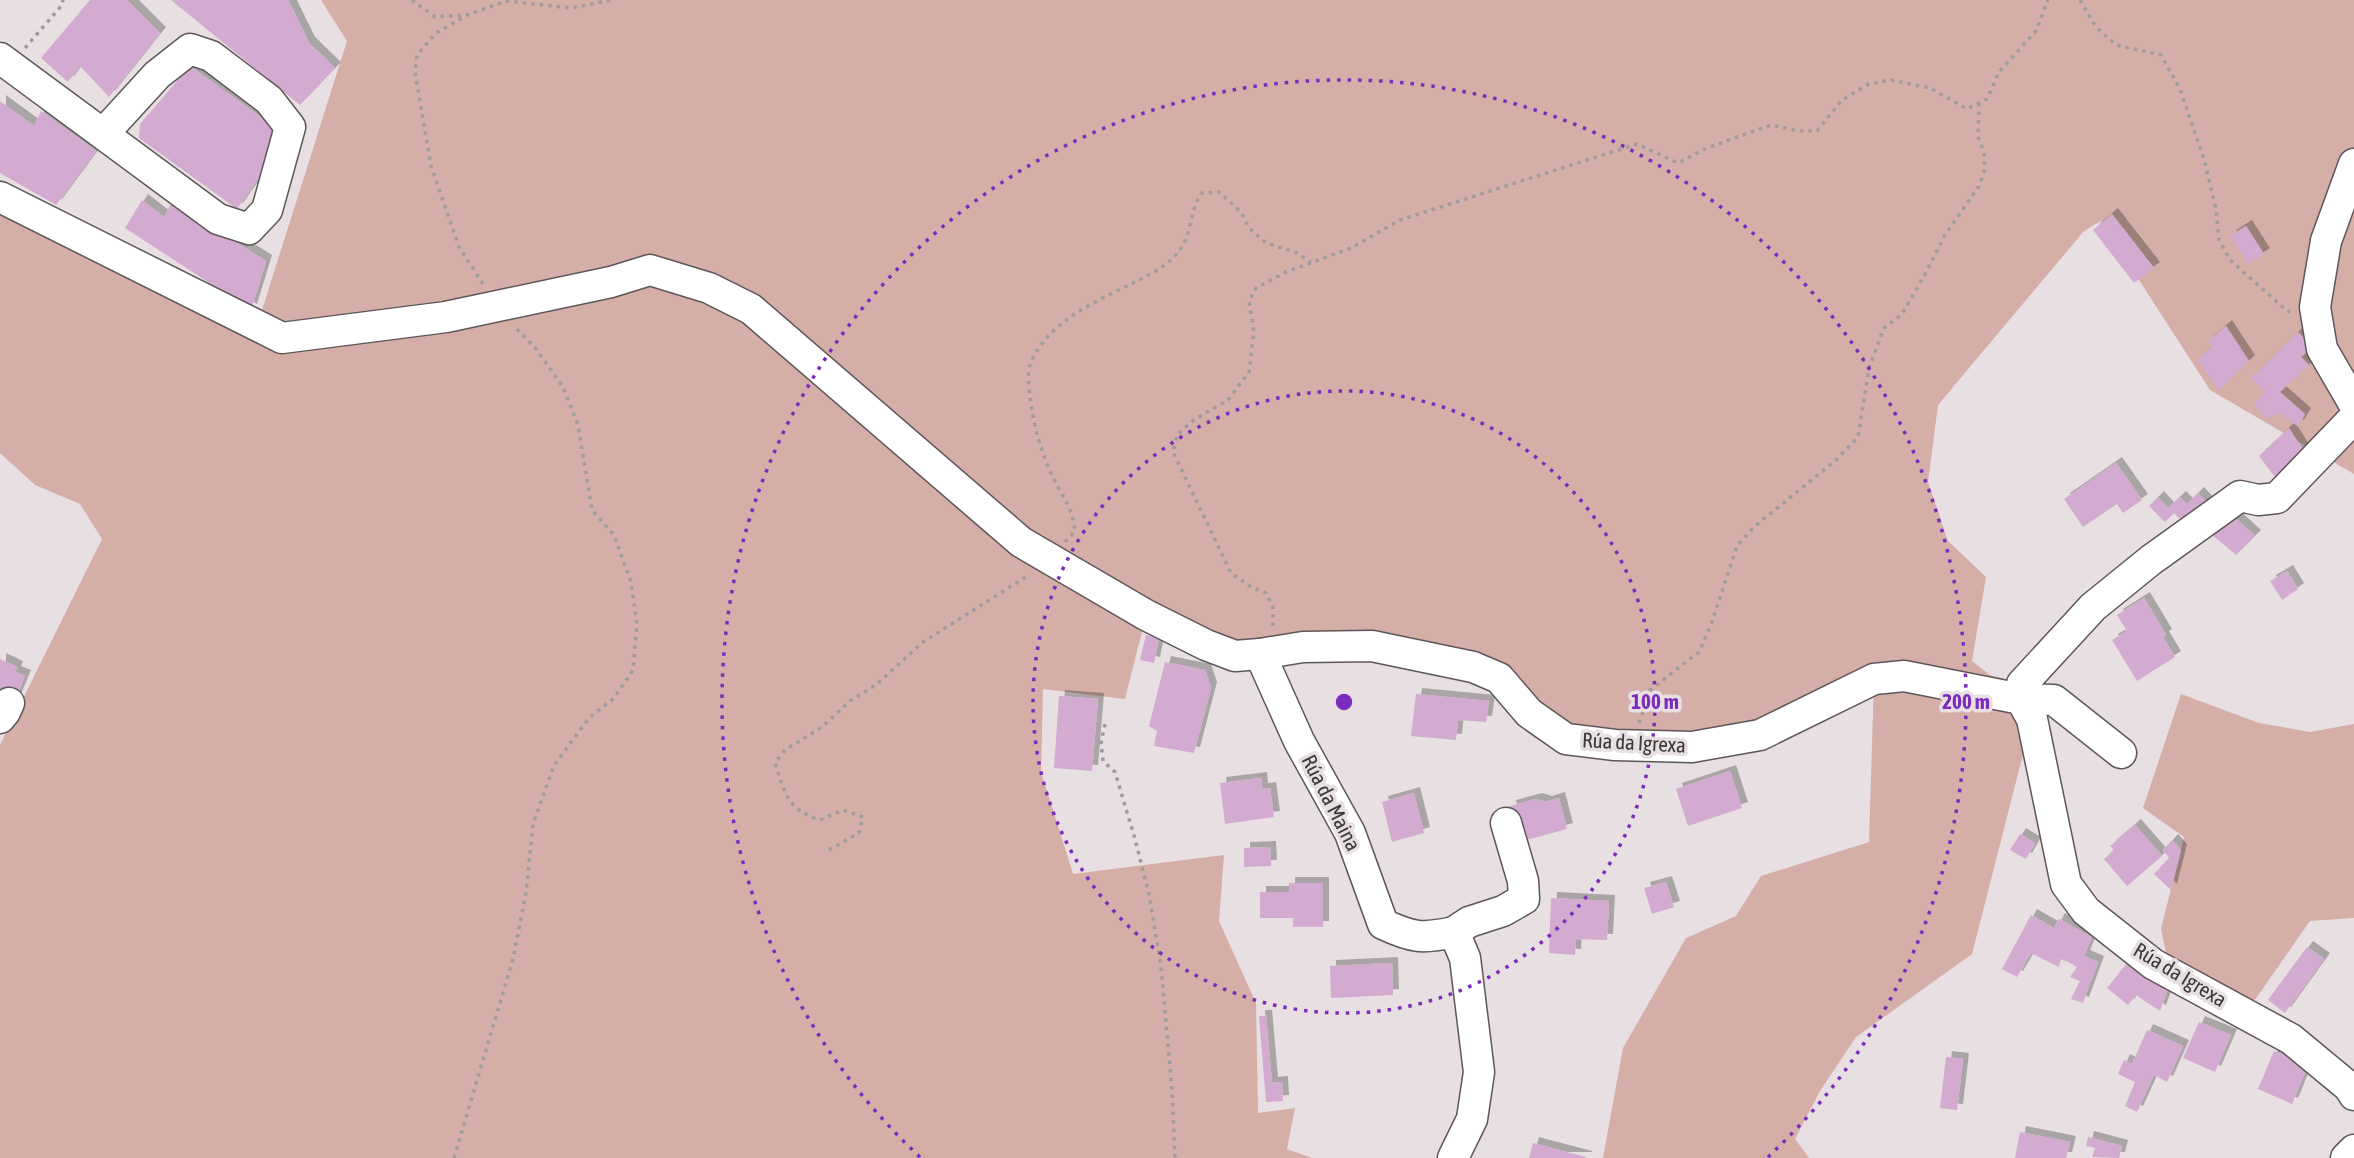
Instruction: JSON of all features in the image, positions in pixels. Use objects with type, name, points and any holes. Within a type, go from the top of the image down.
[{"type":"street","points":[[5,62],[218,219],[249,229],[267,210],[290,127],[269,100],[211,56],[190,49],[157,75],[103,134]]},
{"type":"street","points":[[2354,164],[2326,241],[2315,307],[2322,349],[2354,404]]},
{"type":"street","name":"Rúa da Igrexa","points":[[0,197],[282,338],[446,317],[611,282],[650,270],[709,288],[751,309],[1021,542],[1146,615],[1206,645],[1236,656],[1303,647],[1372,646],[1473,667],[1499,678],[1529,713],[1566,740],[1692,747],[1760,735],[1874,679],[1904,676],[2021,699],[2054,700],[2121,753]]},
{"type":"street","points":[[2021,699],[2022,684],[2093,607],[2151,560],[2239,496],[2258,500],[2277,498],[2354,418]]},
{"type":"street","name":"Rúa da Maina","points":[[1260,654],[1299,741],[1350,833],[1383,924],[1400,932],[1427,938],[1454,932],[1469,922],[1503,911],[1524,899],[1524,881],[1506,823]]},
{"type":"street","name":"Rúa da Igrexa","points":[[2021,699],[2032,719],[2066,884],[2086,911],[2153,964],[2291,1040],[2349,1087],[2354,1095]]},
{"type":"street","points":[[1453,1158],[1472,1119],[1479,1072],[1465,958],[1454,932]]},
{"type":"street","points":[[2346,1158],[2354,1150]]},
{"type":"path","points":[[5,62],[62,5],[62,0]]},
{"type":"path","points":[[412,0],[435,17],[467,15]]},
{"type":"path","points":[[454,1158],[513,959],[526,893],[533,824],[554,765],[589,718],[614,698],[633,670],[637,624],[631,582],[614,535],[592,510],[578,425],[563,387],[536,349],[498,306],[459,247],[431,166],[415,72],[417,55],[436,33],[467,15],[506,1],[571,8],[611,0]]},
{"type":"path","points":[[1260,654],[1273,626],[1273,607],[1266,593],[1251,587],[1231,573],[1173,452],[1177,435],[1195,419],[1228,400],[1249,372],[1254,332],[1249,301],[1256,288],[1286,272],[1351,248],[1400,220],[1637,144],[1678,163],[1707,148],[1771,125],[1799,131],[1817,131],[1842,100],[1869,84],[1891,80],[1930,88],[1967,109],[1987,99],[1999,72],[2036,31],[2048,0]]},
{"type":"path","points":[[2080,0],[2096,27],[2116,45],[2161,55],[2180,89],[2204,159],[2220,240],[2230,260],[2286,310],[2298,315],[2315,307]]},
{"type":"path","points":[[1635,745],[1641,715],[1650,690],[1699,652],[1711,625],[1737,546],[1754,527],[1836,460],[1858,437],[1869,368],[1884,328],[1902,314],[1945,235],[1979,186],[1985,169],[1984,152],[1978,137],[1979,103]]},
{"type":"path","points":[[1105,724],[1101,743],[1103,761],[1115,772],[1135,839],[1149,894],[1161,967],[1175,1158]]},
{"type":"shaded area","points":[[321,0],[2354,0],[2354,474],[2210,390],[2101,221],[2084,231],[1938,405],[1928,482],[1948,541],[1986,577],[1972,661],[1990,675],[2022,684],[2032,719],[1972,954],[1856,1037],[1820,1091],[1795,1139],[1809,1158],[1603,1158],[1623,1048],[1686,938],[1736,916],[1761,876],[1869,842],[1874,680],[1760,735],[1566,739],[1499,678],[1372,646],[1235,656],[1146,616],[1125,699],[1043,689],[1041,772],[1073,874],[1224,855],[1219,921],[1256,1003],[1258,1113],[1295,1108],[1287,1149],[1312,1158],[0,1158],[0,745],[102,539],[80,504],[35,485],[0,453],[0,197],[257,326],[347,41]]},
{"type":"shaded area","points":[[2181,694],[2259,723],[2310,732],[2354,724],[2354,918],[2310,921],[2245,1014],[2170,973],[2161,929],[2184,837],[2143,808]]},
{"type":"building","points":[[90,0],[127,0],[160,33],[109,97],[80,66],[68,82],[41,58]]},
{"type":"building","points":[[171,0],[288,0],[309,43],[335,68],[300,105]]},
{"type":"building","points":[[190,66],[273,126],[274,156],[237,209],[139,138],[140,124]]},
{"type":"building","points":[[0,101],[34,126],[41,111],[96,151],[56,205],[0,173]]},
{"type":"building","points":[[142,200],[164,217],[172,202],[266,261],[251,310],[125,228]]},
{"type":"building","points":[[2112,214],[2154,268],[2134,283],[2093,230]]},
{"type":"building","points":[[2246,226],[2264,254],[2248,264],[2230,236]]},
{"type":"building","points":[[2226,326],[2249,361],[2219,390],[2197,360],[2212,346],[2208,342]]},
{"type":"building","points":[[2298,332],[2312,347],[2301,357],[2309,365],[2280,392],[2305,414],[2298,426],[2279,413],[2266,419],[2254,404],[2265,392],[2251,378]]},
{"type":"building","points":[[2289,428],[2303,450],[2281,485],[2259,456]]},
{"type":"building","points":[[2116,463],[2142,500],[2123,513],[2117,504],[2083,527],[2064,499]]},
{"type":"building","points":[[2198,493],[2212,508],[2186,525],[2174,513],[2165,522],[2149,506],[2158,497],[2168,508],[2180,497],[2187,504]]},
{"type":"building","points":[[2231,514],[2255,536],[2236,555],[2211,534]]},
{"type":"building","points":[[2287,571],[2298,589],[2282,600],[2270,581]]},
{"type":"building","points":[[2144,598],[2166,635],[2163,637],[2175,657],[2137,681],[2112,640],[2127,631],[2117,615]]},
{"type":"building","points":[[1146,635],[1159,638],[1154,663],[1140,660]]},
{"type":"building","points":[[0,659],[17,667],[15,672],[25,676],[15,700],[0,709]]},
{"type":"building","points":[[1165,662],[1205,670],[1211,688],[1194,753],[1154,746],[1157,731],[1149,726]]},
{"type":"building","points":[[1416,694],[1489,701],[1486,722],[1458,720],[1456,740],[1411,736]]},
{"type":"building","points":[[1059,696],[1098,699],[1092,771],[1054,768]]},
{"type":"building","points":[[1730,771],[1742,808],[1688,826],[1676,789]]},
{"type":"building","points":[[1261,778],[1262,789],[1270,788],[1274,817],[1225,824],[1220,783]]},
{"type":"building","points":[[1414,793],[1424,833],[1392,842],[1382,802]]},
{"type":"building","points":[[1559,798],[1567,829],[1519,842],[1510,806],[1536,799],[1546,802]]},
{"type":"building","points":[[2135,825],[2162,856],[2127,886],[2104,859],[2114,850],[2110,846]]},
{"type":"building","points":[[2020,834],[2035,843],[2026,859],[2010,850]]},
{"type":"building","points":[[2172,840],[2181,850],[2171,890],[2154,874],[2169,858],[2163,850]]},
{"type":"building","points":[[1270,847],[1271,866],[1244,867],[1244,848]]},
{"type":"building","points":[[1666,882],[1674,907],[1652,914],[1644,888]]},
{"type":"building","points":[[1289,883],[1323,883],[1323,927],[1293,927],[1293,918],[1260,918],[1260,892],[1289,892]]},
{"type":"building","points":[[1551,898],[1609,901],[1607,940],[1576,939],[1575,955],[1549,953]]},
{"type":"building","points":[[2031,915],[2054,928],[2059,919],[2092,937],[2084,956],[2098,962],[2083,1003],[2071,999],[2080,981],[2070,977],[2077,967],[2061,958],[2059,967],[2031,953],[2017,977],[2002,969]]},
{"type":"building","points":[[2307,947],[2324,959],[2285,1013],[2268,1000]]},
{"type":"building","points":[[2132,957],[2169,986],[2160,1011],[2136,995],[2128,1005],[2107,988]]},
{"type":"building","points":[[1392,963],[1393,995],[1331,998],[1330,966]]},
{"type":"building","points":[[1259,1016],[1266,1016],[1272,1083],[1282,1082],[1283,1101],[1266,1102]]},
{"type":"building","points":[[2199,1022],[2231,1035],[2215,1072],[2183,1058]]},
{"type":"building","points":[[2147,1030],[2183,1046],[2167,1082],[2154,1075],[2137,1112],[2125,1106],[2135,1082],[2118,1074],[2124,1060],[2132,1064]]},
{"type":"building","points":[[2274,1051],[2308,1065],[2292,1104],[2258,1089]]},
{"type":"building","points":[[1946,1057],[1963,1059],[1957,1110],[1940,1108]]},
{"type":"building","points":[[2020,1132],[2070,1142],[2066,1158],[2015,1158]]},
{"type":"building","points":[[2088,1137],[2122,1146],[2119,1158],[2092,1157],[2095,1148],[2086,1146]]},
{"type":"building","points":[[1533,1143],[1586,1157],[1586,1158],[1529,1158]]}]
